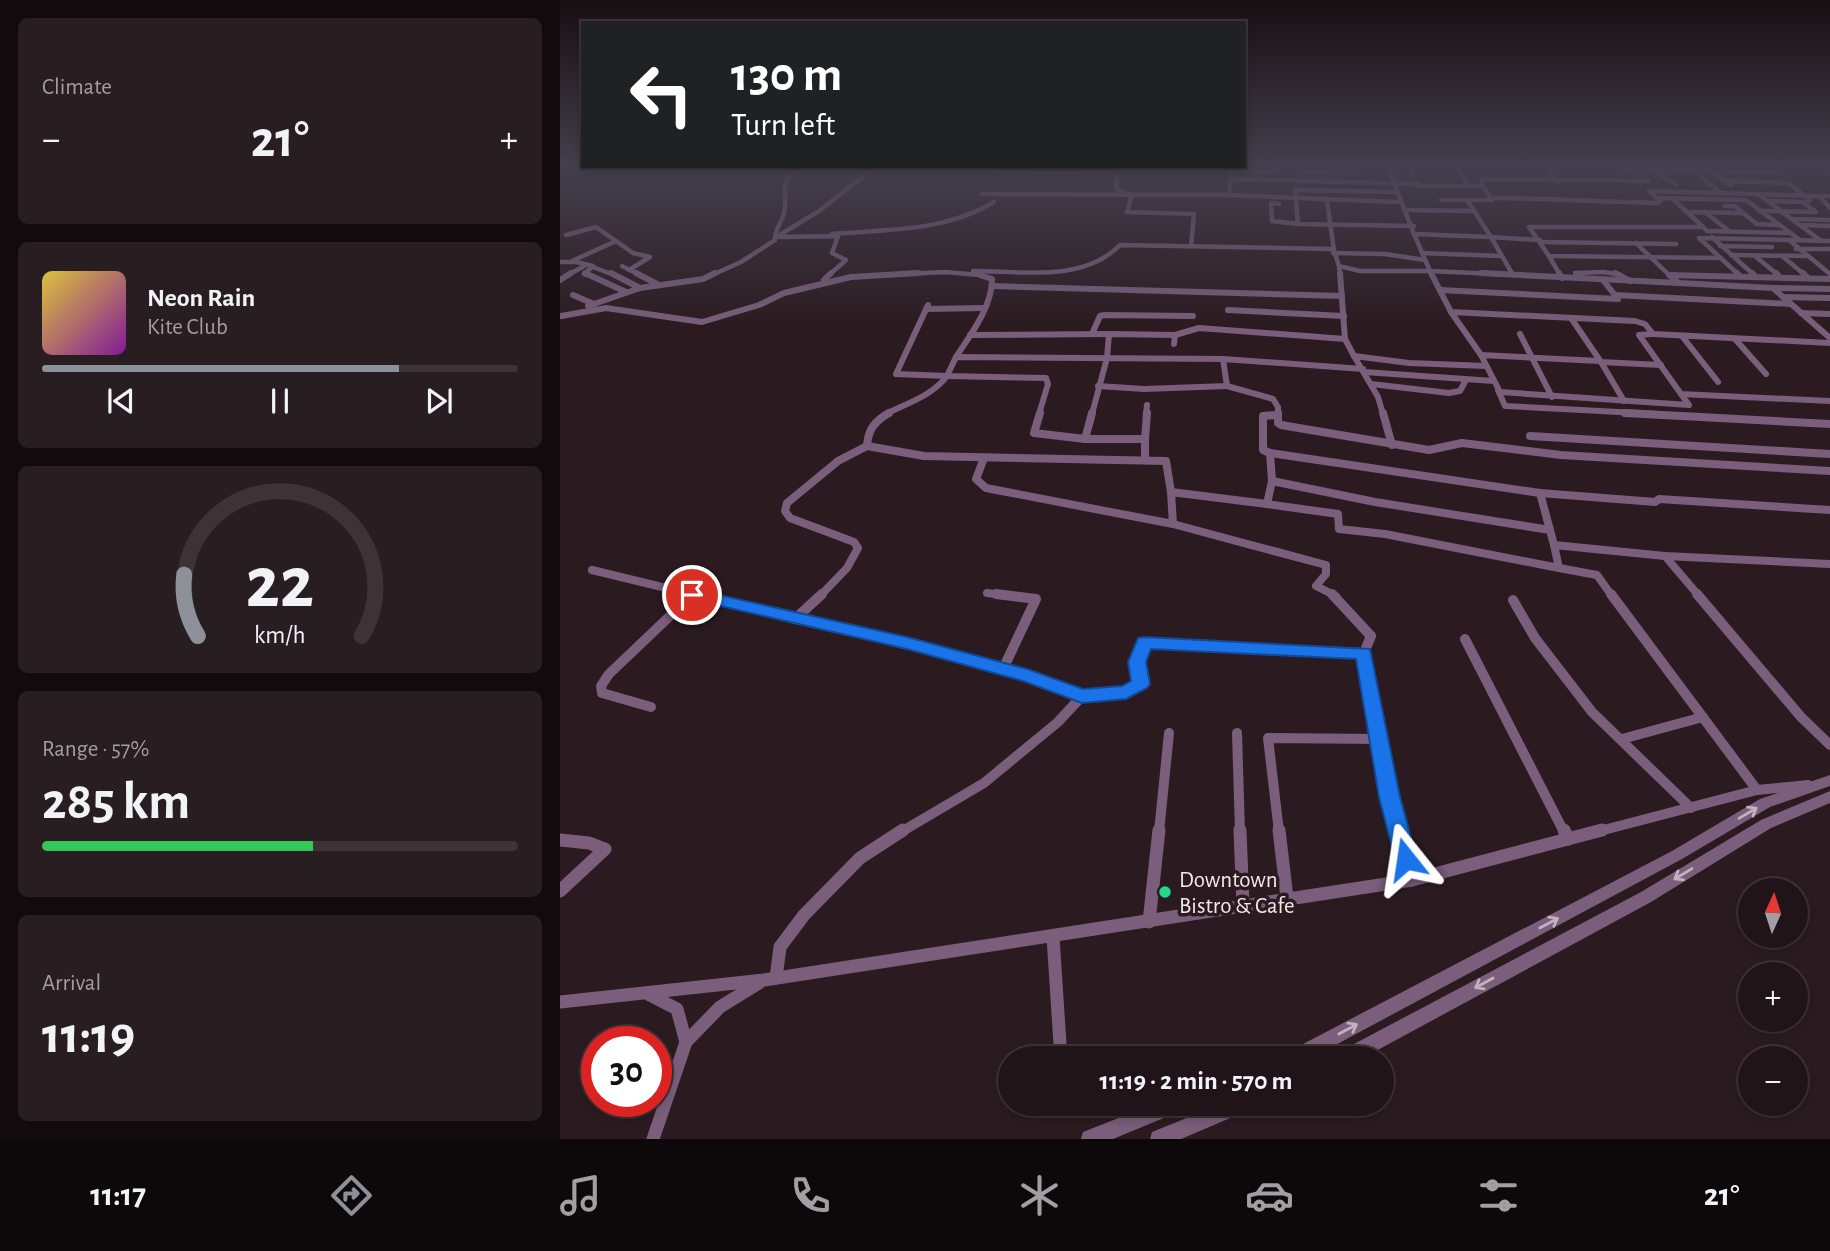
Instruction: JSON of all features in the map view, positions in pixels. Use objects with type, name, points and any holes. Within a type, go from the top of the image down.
[{"type":"street","points":[[777,237],[775,229],[781,220]]},
{"type":"street","points":[[561,316],[640,288],[703,279],[741,262],[806,220]]},
{"type":"street","points":[[777,237],[930,225],[950,220]]},
{"type":"street","points":[[1191,246],[1193,220]]},
{"type":"street","points":[[1272,220],[1298,224],[1414,226]]},
{"type":"street","points":[[1331,220],[1332,251],[1339,266],[1345,339],[1378,397],[1392,445]]},
{"type":"street","points":[[1410,220],[1430,271],[1451,312],[1481,355],[1505,406],[1830,424]]},
{"type":"street","points":[[1479,220],[1513,275]]},
{"type":"street","points":[[1695,220],[1755,276]]},
{"type":"street","points":[[1715,220],[1729,232]]},
{"type":"street","points":[[1752,220],[1757,224],[1780,225]]},
{"type":"street","points":[[1773,220],[1800,240]]},
{"type":"street","points":[[1795,220],[1821,241]]},
{"type":"street","points":[[1801,225],[1830,226]]},
{"type":"street","points":[[1560,275],[1531,226],[1791,233]]},
{"type":"street","points":[[566,235],[595,227],[633,253],[650,257],[625,268],[657,284]]},
{"type":"street","points":[[561,316],[606,308],[702,322],[828,278],[846,260],[832,253],[838,236],[832,234]]},
{"type":"street","points":[[1414,234],[1540,241],[1676,244]]},
{"type":"street","points":[[1740,276],[1699,238],[1830,241]]},
{"type":"street","points":[[1762,240],[1808,278]]},
{"type":"street","points":[[1789,240],[1828,273]]},
{"type":"street","points":[[573,262],[616,241]]},
{"type":"street","points":[[1636,243],[1679,283]]},
{"type":"street","points":[[816,284],[890,273],[986,269],[1075,271],[1115,253],[1120,245],[1332,251],[1385,254],[1425,260]]},
{"type":"street","points":[[1708,246],[1772,247]]},
{"type":"street","points":[[1796,248],[1830,249]]},
{"type":"street","points":[[1818,249],[1830,257]]},
{"type":"street","points":[[1422,253],[1501,256]]},
{"type":"street","points":[[1731,255],[1807,256]]},
{"type":"street","points":[[1549,256],[1721,258]]},
{"type":"street","points":[[1755,256],[1780,277]]},
{"type":"street","points":[[560,262],[600,268],[640,288]]},
{"type":"street","points":[[560,280],[590,266]]},
{"type":"street","points":[[590,266],[584,274],[626,292]]},
{"type":"street","points":[[1339,266],[1360,271],[1513,275],[1616,273],[1630,281]]},
{"type":"street","points":[[867,446],[867,433],[877,421],[939,387],[970,335],[993,281],[987,277],[958,272]]},
{"type":"street","points":[[1669,275],[1808,278],[1828,273]]},
{"type":"street","points":[[1560,275],[1603,280],[1830,289]]},
{"type":"street","points":[[1440,290],[1618,299],[1603,280]]},
{"type":"street","points":[[992,286],[1342,296]]},
{"type":"street","points":[[1773,288],[1830,341]]},
{"type":"street","points":[[573,295],[594,304]]},
{"type":"street","points":[[1615,295],[1791,304]]},
{"type":"street","points":[[1783,297],[1830,298]]},
{"type":"street","points":[[983,309],[927,307],[896,374],[947,376],[1039,371],[1048,384],[1034,433],[1085,439],[1146,439]]},
{"type":"street","points":[[1228,310],[1344,316]]},
{"type":"street","points":[[1451,312],[1635,321],[1645,324],[1653,334]]},
{"type":"street","points":[[1801,313],[1830,314]]},
{"type":"street","points":[[1092,334],[1100,316],[1193,316]]},
{"type":"street","points":[[1571,318],[1624,401]]},
{"type":"street","points":[[970,335],[1175,335],[1199,328],[1345,339]]},
{"type":"street","points":[[1085,439],[1107,358],[1109,334]]},
{"type":"street","points":[[1520,334],[1552,397]]},
{"type":"street","points":[[1174,344],[1175,335]]},
{"type":"street","points":[[1498,390],[1552,397],[1689,405],[1639,335],[1830,341]]},
{"type":"street","points":[[1682,336],[1718,382]]},
{"type":"street","points":[[1735,338],[1766,374]]},
{"type":"street","points":[[1481,355],[1661,365]]},
{"type":"street","points":[[1354,356],[1409,363],[1486,366]]},
{"type":"street","points":[[956,357],[1223,359],[1494,382]]},
{"type":"street","points":[[1039,371],[1045,358]]},
{"type":"street","points":[[1223,359],[1227,387]]},
{"type":"street","points":[[1371,384],[1449,393],[1460,391],[1466,380]]},
{"type":"street","points":[[1098,386],[1144,389],[1227,387],[1273,399],[1278,407],[1278,423],[1286,427],[1429,450],[1462,443],[1561,455],[1830,471]]},
{"type":"street","points":[[1681,394],[1830,401]]},
{"type":"street","points":[[1145,460],[1147,405]]},
{"type":"street","points":[[1277,415],[1263,416],[1263,450],[1270,453],[1540,493],[1655,502],[1659,499],[1830,510]]},
{"type":"street","points":[[1531,436],[1830,454]]},
{"type":"street","points":[[795,619],[840,574],[855,557],[858,548],[854,542],[790,518],[785,511],[787,503],[850,451],[867,446],[917,458],[1166,461],[1173,524]]},
{"type":"street","points":[[1267,504],[1272,481],[1270,453]]},
{"type":"street","points":[[984,458],[976,479],[986,488],[1173,524],[1326,565],[1326,574],[1316,586],[1336,596],[1371,636],[1364,653],[1390,797],[1412,880]]},
{"type":"street","points":[[1272,481],[1375,502],[1550,530]]},
{"type":"street","points":[[1171,492],[1338,514],[1339,529],[1385,534],[1597,575],[1757,790]]},
{"type":"street","points":[[1540,493],[1559,568]]},
{"type":"street","points":[[1554,545],[1665,555],[1830,564]]},
{"type":"street","points":[[1665,555],[1801,717],[1830,745]]},
{"type":"street","points":[[592,570],[907,643],[1003,669],[1069,689],[1082,696],[1126,692],[1140,684],[1137,662],[1144,643],[1364,653]]},
{"type":"street","points":[[987,593],[1036,599],[1003,669]]},
{"type":"street","points":[[651,707],[602,693],[601,686],[609,674],[692,595]]},
{"type":"street","points":[[1513,600],[1535,638],[1592,712],[1691,808]]},
{"type":"street","points":[[1465,639],[1568,839]]},
{"type":"street","points":[[653,1139],[686,1042],[720,1007],[770,979],[780,947],[804,915],[860,858],[984,783],[1058,722],[1082,696]]},
{"type":"street","points":[[1622,739],[1703,717]]},
{"type":"street","points":[[1149,922],[1169,733]]},
{"type":"street","points":[[1237,733],[1243,905]]},
{"type":"street","points":[[1287,898],[1268,738],[1379,739]]},
{"type":"street","points":[[560,1002],[770,979],[1412,880],[1757,790],[1824,782]]},
{"type":"street","points":[[1317,1046],[1677,855],[1765,803],[1824,782]]},
{"type":"street","points":[[1367,1046],[1625,908],[1766,824],[1830,797]]},
{"type":"street","points":[[560,840],[589,843],[605,849],[560,891]]},
{"type":"street","points":[[1610,890],[1625,908]]},
{"type":"street","points":[[1053,937],[1060,1044]]},
{"type":"street","points":[[648,994],[677,1009],[686,1042]]},
{"type":"street","points":[[1090,1139],[1147,1116]]},
{"type":"street","points":[[1159,1139],[1214,1116]]},
{"type":"place","name":"Downtown Bistro & Cafe","points":[[1165,892]]},
{"type":"route","points":[[692,595],[907,643],[1027,676],[1069,689],[1082,696],[1126,692],[1140,684],[1137,662],[1144,643],[1364,653],[1390,797],[1406,859]]}]
